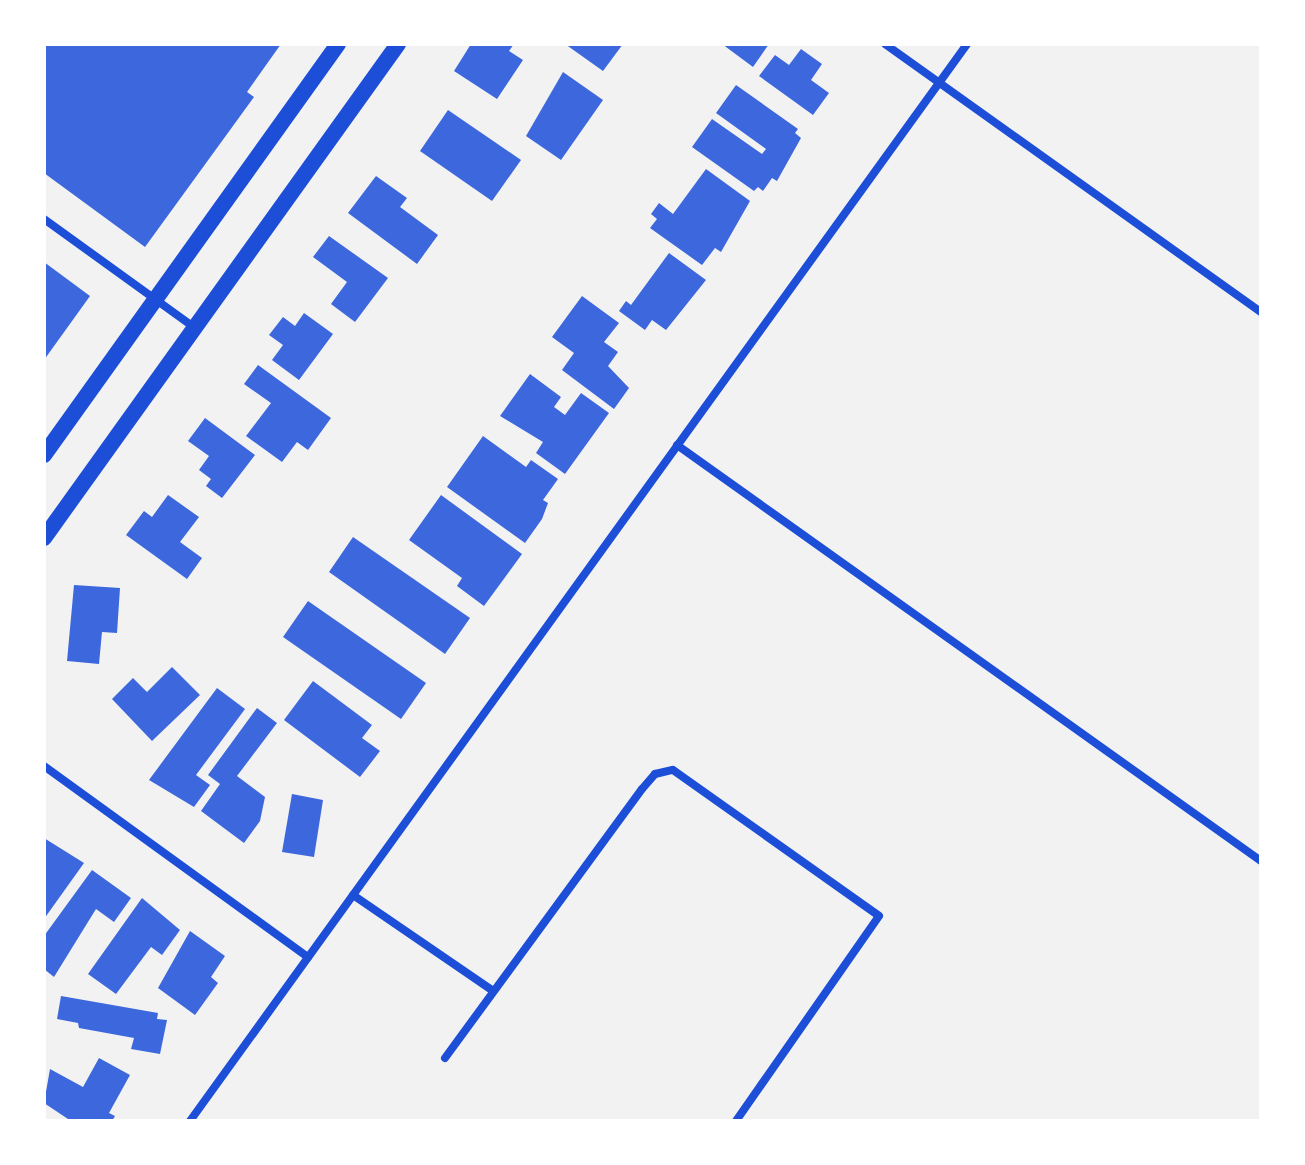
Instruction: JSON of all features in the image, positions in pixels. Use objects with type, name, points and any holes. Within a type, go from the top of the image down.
[{"type":"main road","points":[[44,455],[338,44]]},
{"type":"main road","points":[[44,538],[398,44]]},
{"type":"street","points":[[885,44],[1261,312]]},
{"type":"street","points":[[190,1121],[967,44]]},
{"type":"street","points":[[44,219],[195,328]]},
{"type":"street","points":[[677,445],[1261,861]]},
{"type":"street","points":[[44,766],[308,957]]},
{"type":"street","points":[[445,1058],[642,789],[664,770],[681,773],[855,894],[877,912],[879,921],[736,1121]]},
{"type":"street","points":[[353,895],[492,990]]},
{"type":"building","points":[[44,44],[281,44],[247,92],[254,97],[145,247],[44,173]]},
{"type":"building","points":[[471,44],[514,44],[509,51],[523,60],[497,99],[454,71]]},
{"type":"building","points":[[565,44],[623,44],[603,71]]},
{"type":"building","points":[[722,44],[769,44],[753,67]]},
{"type":"building","points":[[801,49],[822,64],[811,80],[829,93],[813,115],[759,76],[775,55],[789,65]]},
{"type":"building","points":[[563,72],[603,100],[561,160],[526,136]]},
{"type":"building","points":[[736,85],[798,129],[795,133],[801,138],[777,181],[772,178],[763,191],[758,187],[754,191],[692,147],[712,119],[762,154],[766,149],[716,113]]},
{"type":"building","points":[[448,110],[521,160],[492,201],[420,151]]},
{"type":"building","points":[[706,169],[750,201],[721,252],[715,248],[702,265],[650,228],[657,219],[651,214],[659,203],[673,214]]},
{"type":"building","points":[[376,176],[407,198],[400,207],[438,235],[417,264],[348,213]]},
{"type":"building","points":[[329,236],[388,278],[355,322],[331,304],[347,282],[313,257]]},
{"type":"building","points":[[669,253],[706,280],[666,330],[652,320],[645,330],[619,311],[626,301],[631,305]]},
{"type":"building","points":[[44,262],[90,296],[44,360]]},
{"type":"building","points":[[582,296],[619,323],[604,342],[618,352],[608,366],[629,388],[614,409],[562,370],[574,353],[552,337]]},
{"type":"building","points":[[304,313],[333,334],[299,380],[272,360],[283,345],[269,335],[283,317],[295,326]]},
{"type":"building","points":[[258,365],[331,418],[308,450],[297,442],[282,462],[246,436],[271,403],[244,384]]},
{"type":"building","points":[[530,374],[561,397],[554,407],[565,415],[581,393],[609,413],[565,474],[536,453],[543,442],[500,416]]},
{"type":"building","points":[[205,418],[255,455],[222,498],[206,486],[211,479],[199,470],[209,456],[188,441]]},
{"type":"building","points":[[483,436],[526,467],[531,460],[558,479],[543,500],[548,503],[542,519],[525,543],[447,487]]},
{"type":"building","points":[[168,495],[199,517],[180,542],[202,558],[187,579],[126,535],[144,511],[152,517]]},
{"type":"building","points":[[441,495],[522,554],[484,606],[457,586],[462,578],[409,540]]},
{"type":"building","points":[[353,537],[470,618],[445,654],[329,572]]},
{"type":"building","points":[[74,585],[120,588],[117,633],[102,632],[99,664],[67,661]]},
{"type":"building","points":[[308,601],[426,683],[401,719],[283,637]]},
{"type":"building","points":[[172,667],[200,695],[152,741],[112,699],[133,678],[147,692]]},
{"type":"building","points":[[313,681],[372,725],[362,738],[380,751],[360,777],[284,720]]},
{"type":"building","points":[[217,688],[245,709],[196,775],[210,785],[194,807],[149,780]]},
{"type":"building","points":[[257,708],[277,723],[237,776],[265,797],[260,821],[244,843],[201,811],[220,784],[208,775]]},
{"type":"building","points":[[292,794],[323,800],[314,857],[282,852]]},
{"type":"building","points":[[44,838],[84,863],[44,919]]},
{"type":"building","points":[[92,870],[131,898],[114,922],[96,909],[54,977],[44,969],[44,936]]},
{"type":"building","points":[[142,898],[180,930],[162,955],[151,947],[116,994],[88,974]]},
{"type":"building","points":[[190,931],[225,956],[211,977],[218,983],[195,1015],[158,988]]},
{"type":"building","points":[[61,996],[158,1013],[157,1019],[167,1020],[160,1054],[131,1049],[134,1038],[79,1028],[78,1023],[57,1019]]},
{"type":"building","points":[[99,1058],[130,1075],[109,1113],[115,1116],[112,1121],[71,1121],[44,1103],[50,1069],[83,1087]]}]
